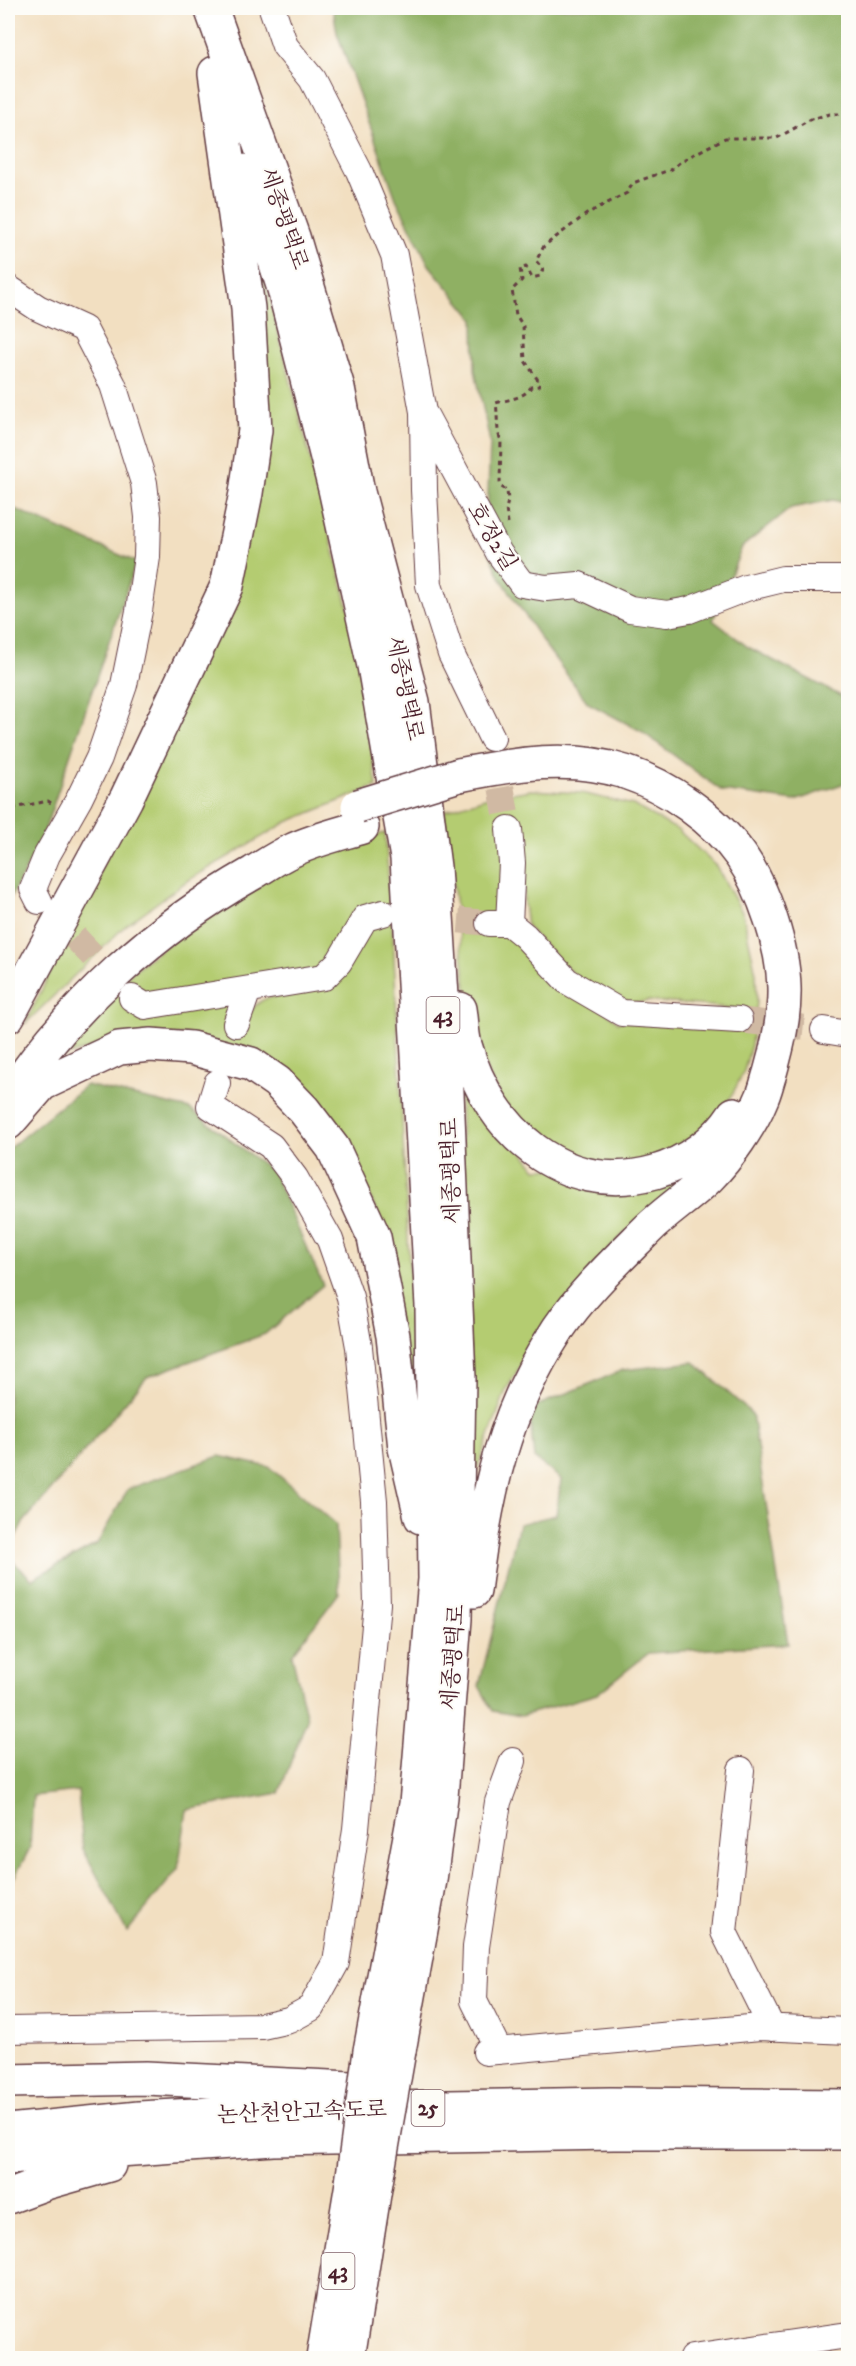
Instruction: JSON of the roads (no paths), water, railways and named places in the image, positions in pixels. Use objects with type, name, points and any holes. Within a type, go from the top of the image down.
[{"type":"highway","name":"세종평택로","points":[[189,8],[215,73],[284,289],[335,489],[374,666],[407,858],[432,1306],[435,1579],[416,1804],[385,2051],[364,2185],[348,2358]]},
{"type":"highway","name":"세종평택로","points":[[210,8],[293,237],[338,388],[358,492],[413,702],[434,867],[445,1045],[459,1378],[456,1619],[441,1797],[430,1880],[385,2051]]},
{"type":"highway","points":[[8,1016],[126,799],[226,585],[246,493],[255,430],[248,308],[215,73]]},
{"type":"highway","points":[[8,1065],[99,964],[144,923],[208,881],[288,833],[360,817],[460,786],[506,765],[546,762],[584,763],[624,771],[674,794],[709,822],[741,856],[760,892],[779,944],[784,987],[779,1041],[761,1101],[737,1140],[710,1176],[654,1223],[596,1280],[559,1327],[523,1390],[499,1452],[482,1524],[463,1681],[441,1797]]},
{"type":"highway","points":[[434,867],[457,982],[465,1045],[479,1079],[500,1118],[523,1142],[548,1160],[575,1172],[610,1179],[635,1178],[666,1169],[699,1151],[724,1129],[748,1092],[761,1058],[769,992],[756,922],[729,869],[712,846],[690,825],[657,804],[626,790],[564,779],[460,786]]},
{"type":"highway","points":[[8,1099],[27,1069],[96,992],[174,922],[293,850],[360,817]]},
{"type":"highway","points":[[8,1123],[42,1084],[119,1048],[151,1045],[191,1048],[251,1064],[277,1082],[304,1110],[333,1148],[374,1237],[393,1336],[405,1448],[435,1579]]},
{"type":"highway","points":[[8,2081],[146,2078],[244,2081],[610,2104]]},
{"type":"highway","name":"논산천안고속도로","points":[[8,2131],[139,2118],[285,2110],[610,2104],[849,2106]]},
{"type":"highway","name":"논산천안고속도로","points":[[8,2158],[273,2139],[613,2133],[849,2133]]},
{"type":"highway","points":[[8,2197],[46,2183],[109,2165],[273,2139]]},
{"type":"highway","name":"세종평택로","points":[[323,2358],[364,2185]]},
{"type":"street","points":[[272,8],[285,46],[312,79],[359,171],[394,255],[423,412],[429,585],[451,654],[492,738]]},
{"type":"street","points":[[8,288],[38,308],[84,329],[113,385],[144,483],[148,517],[147,557],[124,685],[99,758],[47,855],[33,889],[39,901]]},
{"type":"street","name":"호정2길","points":[[423,412],[499,553],[522,584],[546,588],[579,585],[630,609],[667,614],[689,610],[747,588],[783,579],[849,579]]},
{"type":"street","points":[[509,829],[512,863],[499,923],[525,936],[567,981],[622,1013],[739,1020]]},
{"type":"street","points":[[132,998],[145,1006],[324,977],[339,962],[365,918],[383,913]]},
{"type":"street","points":[[236,1024],[248,990]]},
{"type":"street","points":[[824,1030],[849,1034]]},
{"type":"street","points":[[8,2030],[262,2026],[289,2020],[311,2008],[336,1963],[356,1829],[377,1604],[374,1501],[359,1347],[350,1297],[330,1240],[313,1208],[295,1178],[271,1146],[210,1106],[217,1083]]},
{"type":"street","points":[[513,1761],[498,1802],[476,1947],[474,2001],[492,2051],[759,2027],[849,2031]]},
{"type":"street","points":[[741,1770],[724,1932],[772,2028]]},
{"type":"street","points":[[692,2358],[849,2335]]},
{"type":"tunnel","points":[[494,749],[509,829]]},
{"type":"tunnel","points":[[48,909],[124,989]]},
{"type":"tunnel","points":[[420,917],[489,923]]},
{"type":"tunnel","points":[[739,1020],[824,1030]]}]
